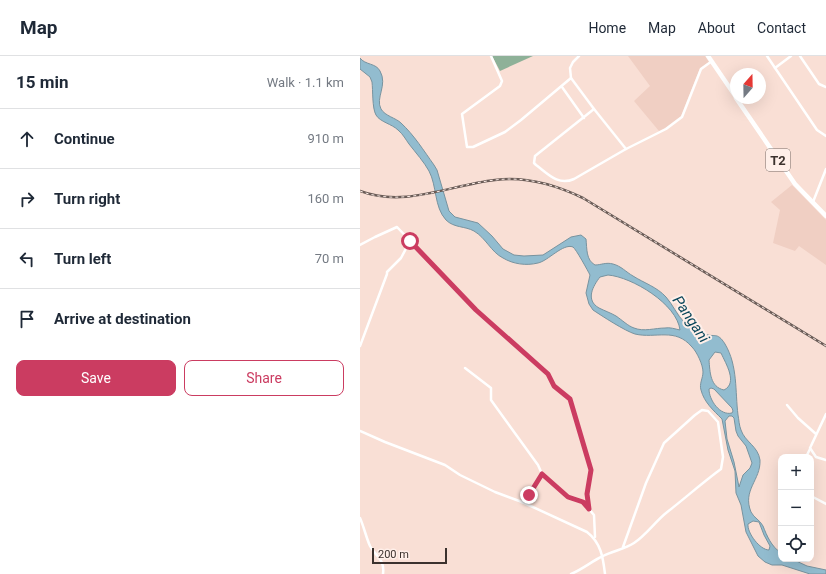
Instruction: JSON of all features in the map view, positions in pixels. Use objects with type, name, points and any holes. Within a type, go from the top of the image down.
[{"type":"highway","name":"T2","points":[[708,56],[730,89]]},
{"type":"highway","name":"T2","points":[[740,104],[795,184],[826,216]]},
{"type":"street","points":[[491,56],[502,82],[500,86],[462,114],[467,147],[473,147],[505,132],[571,78]]},
{"type":"street","points":[[580,56],[573,62],[570,68],[571,78],[626,149]]},
{"type":"street","points":[[767,56],[817,130],[826,136]]},
{"type":"street","points":[[775,68],[791,56]]},
{"type":"street","points":[[800,56],[819,84],[826,87]]},
{"type":"street","points":[[594,109],[535,156],[534,163],[557,180],[567,182],[626,149],[666,129],[682,117],[701,69],[712,61]]},
{"type":"street","points":[[562,86],[584,118]]},
{"type":"street","points":[[813,202],[826,169]]},
{"type":"street","points":[[360,246],[397,227],[476,310],[548,374],[554,386],[570,399],[591,470],[587,494],[589,509]]},
{"type":"street","points":[[360,346],[388,274],[387,272],[401,258],[410,241]]},
{"type":"street","points":[[465,368],[491,388],[491,400],[538,465],[542,474],[568,497],[583,502],[594,515],[595,538],[602,556],[604,574]]},
{"type":"street","points":[[787,405],[798,418],[816,434]]},
{"type":"street","points":[[571,574],[581,570],[602,556],[634,543],[666,513],[721,469],[723,457],[718,422],[708,411],[702,410],[695,415],[664,443],[646,483],[623,547]]},
{"type":"street","points":[[807,454],[826,414]]},
{"type":"street","points":[[360,431],[445,465],[460,476],[495,492],[522,502],[587,532],[595,538]]},
{"type":"street","points":[[810,448],[816,457],[826,460]]},
{"type":"street","points":[[522,502],[529,495],[542,474]]},
{"type":"street","points":[[814,498],[826,504]]},
{"type":"street","points":[[360,518],[371,547],[379,556],[384,568],[383,574]]},
{"type":"shaded area","points":[[628,56],[705,56],[709,62],[700,68],[681,116],[659,131],[634,101],[650,86]]},
{"type":"shaded area","points":[[792,185],[826,220],[826,265],[799,246],[795,251],[773,243],[780,210],[771,202]]},
{"type":"green space","points":[[492,56],[533,56],[500,71]]},
{"type":"water","points":[[360,58],[378,68],[380,71],[383,81],[379,100],[381,109],[399,121],[419,143],[437,170],[449,211],[455,217],[478,223],[503,249],[514,255],[543,255],[571,237],[581,235],[586,239],[588,254],[592,263],[595,265],[610,263],[616,265],[655,288],[668,300],[685,323],[708,335],[718,336],[722,340],[729,352],[734,370],[740,428],[745,438],[757,451],[760,460],[760,467],[750,491],[749,504],[751,512],[762,524],[772,544],[778,550],[778,562],[798,562],[807,566],[826,570],[826,574],[810,574],[782,565],[772,565],[765,562],[758,556],[746,532],[741,505],[736,493],[735,471],[728,450],[722,419],[709,406],[702,394],[700,386],[703,369],[696,352],[692,347],[686,341],[672,335],[635,334],[620,327],[593,310],[589,304],[586,293],[590,275],[573,247],[569,246],[560,250],[542,262],[529,264],[515,263],[499,255],[482,237],[474,231],[449,223],[439,209],[432,177],[429,171],[400,132],[376,115],[373,104],[372,82],[370,77],[360,69]],"holes":[[[608,275],[618,277],[641,286],[652,294],[671,311],[677,320],[680,330],[669,328],[646,330],[634,328],[595,305],[591,297],[593,289],[600,277]],[[715,352],[721,353],[730,373],[730,383],[724,390],[716,386],[710,374],[709,360]],[[709,389],[714,389],[732,408],[732,413],[719,410],[709,393]],[[729,416],[734,418],[736,431],[746,446],[752,463],[750,468],[743,475],[739,487],[734,462],[727,439],[725,421]],[[753,521],[759,522],[770,546],[769,550],[758,544],[752,536],[748,528],[748,524]]]},
{"type":"railway","points":[[360,191],[377,196],[410,196],[506,179],[518,179],[562,189],[583,198],[826,346]]},
{"type":"route","points":[[410,241],[476,310],[548,374],[554,386],[570,399],[591,470],[587,494],[589,509],[580,500],[568,497],[542,474],[529,495]]},
{"type":"water label","name":"Pangani","points":[[691,319]]}]
